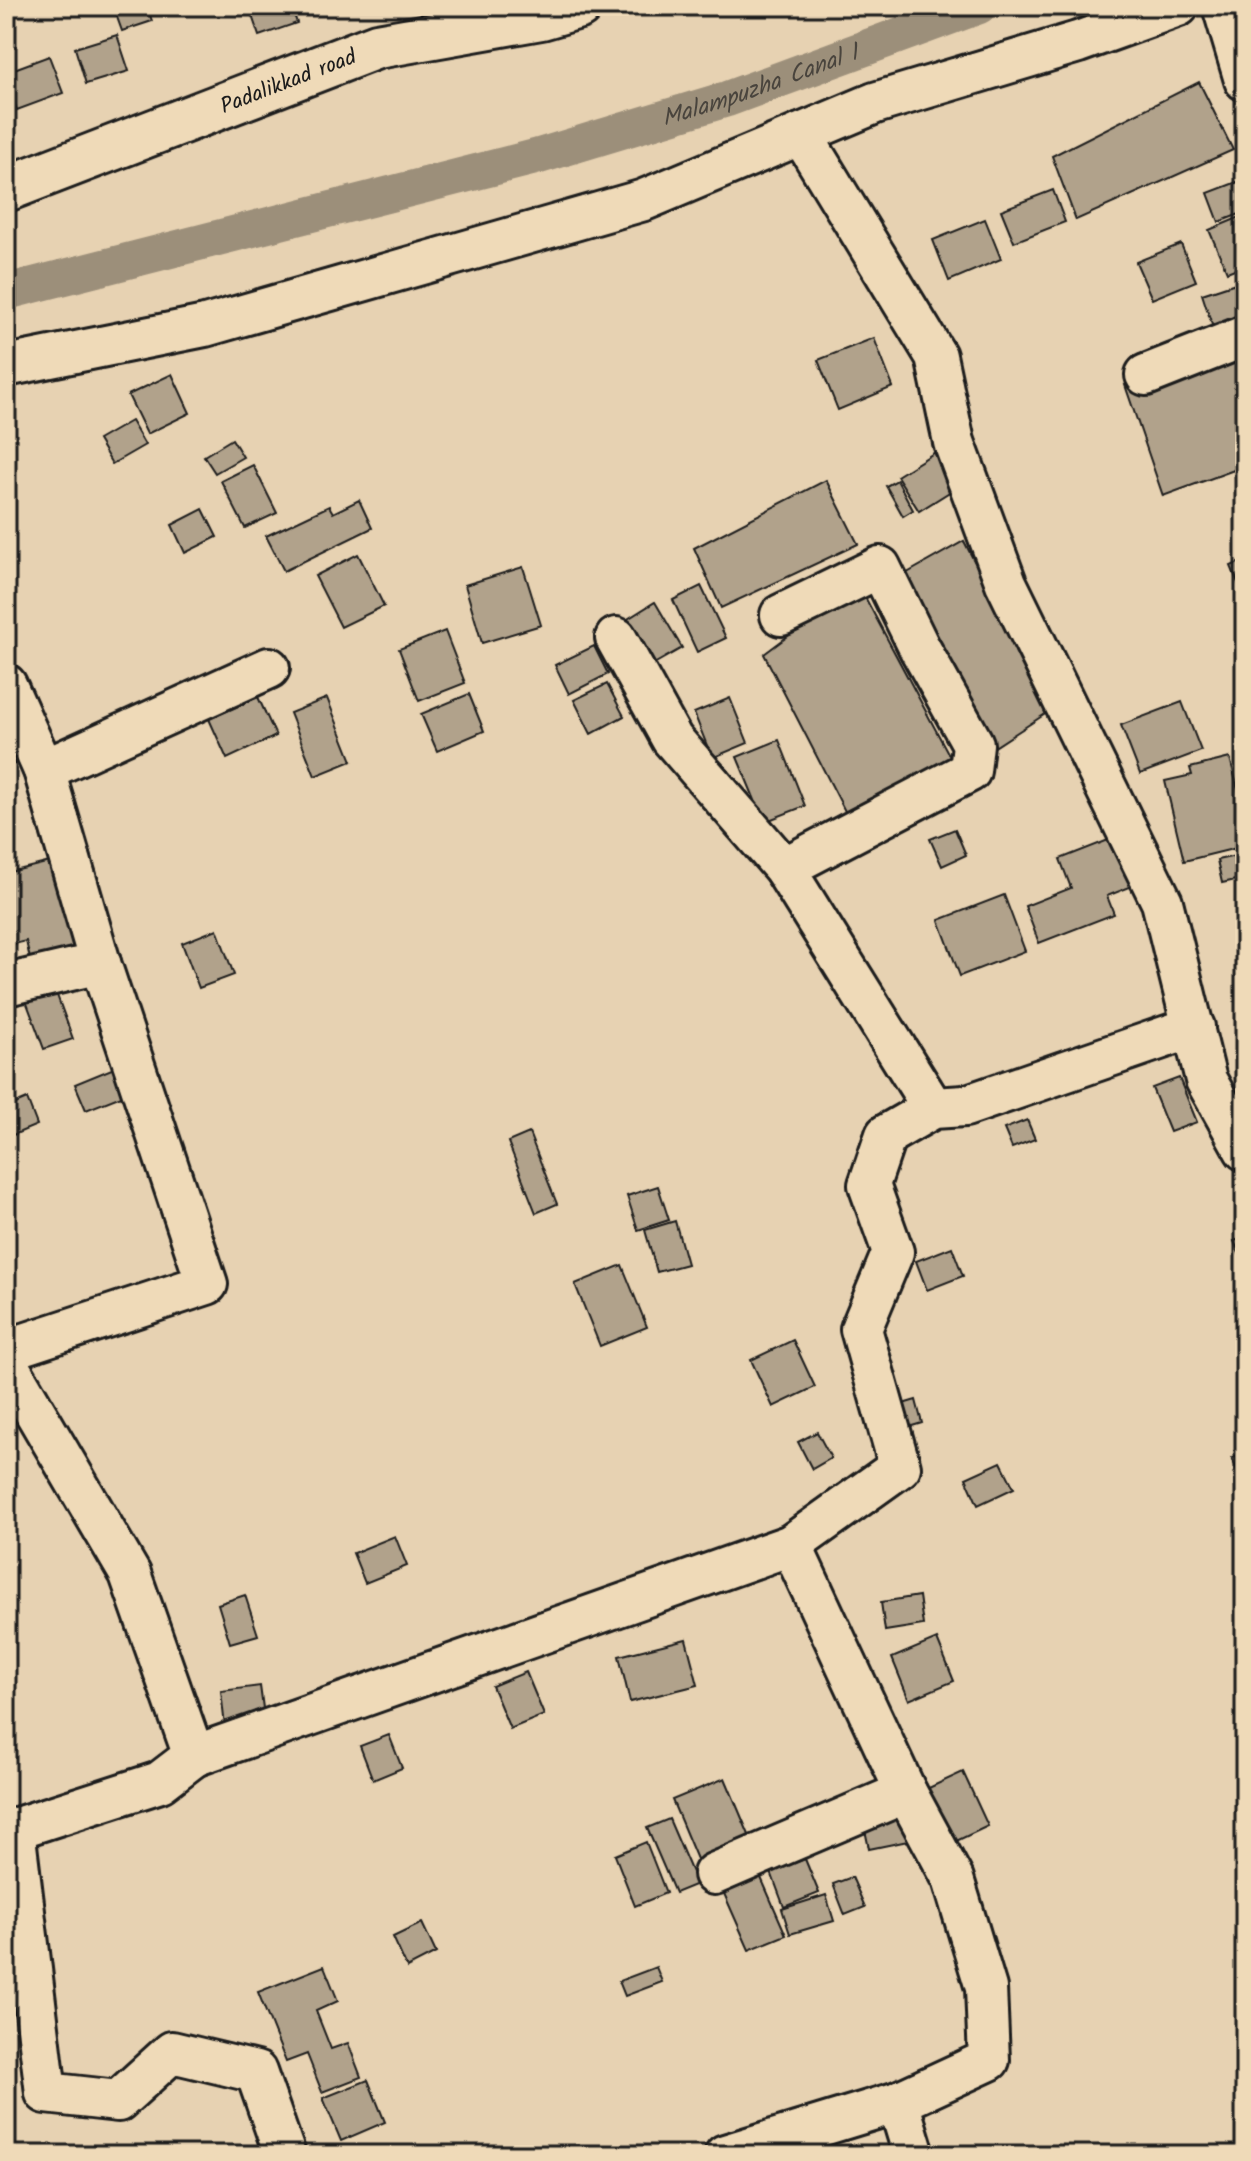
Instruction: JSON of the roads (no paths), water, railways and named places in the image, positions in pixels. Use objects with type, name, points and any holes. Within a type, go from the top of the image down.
[{"type":"street","name":"Padalikkad road","points":[[6,189],[377,46],[458,18],[541,17],[579,6]]},
{"type":"street","points":[[6,366],[205,326],[644,200],[875,103],[1078,42],[1178,6]]},
{"type":"street","points":[[1223,6],[1245,80]]},
{"type":"street","points":[[801,134],[936,356],[954,442],[1006,583],[1162,902],[1206,1080],[1245,1150]]},
{"type":"street","points":[[1146,375],[1245,336]]},
{"type":"street","points":[[781,615],[880,567],[919,647],[973,744],[970,771],[784,868]]},
{"type":"street","points":[[616,638],[672,739],[784,868],[933,1108]]},
{"type":"street","points":[[44,770],[269,668]]},
{"type":"street","points":[[6,685],[44,770],[100,963],[207,1284],[6,1350]]},
{"type":"street","points":[[6,985],[100,963]]},
{"type":"street","points":[[285,2155],[256,2072],[172,2052],[118,2101],[46,2093],[14,1829],[160,1782],[194,1756],[791,1545],[900,1467],[861,1329],[893,1252],[869,1185],[886,1135],[933,1108],[965,1106],[1194,1027]]},
{"type":"street","points":[[6,1362],[130,1574],[194,1756]]},
{"type":"street","points":[[725,2155],[898,2102],[989,2060],[986,1988],[953,1879],[906,1792],[791,1545]]},
{"type":"street","points":[[714,1874],[906,1792]]},
{"type":"street","points":[[898,2102],[914,2155]]},
{"type":"waterway","name":"Malampuzha Canal 1","points":[[6,292],[539,156],[727,99],[979,6]]}]
